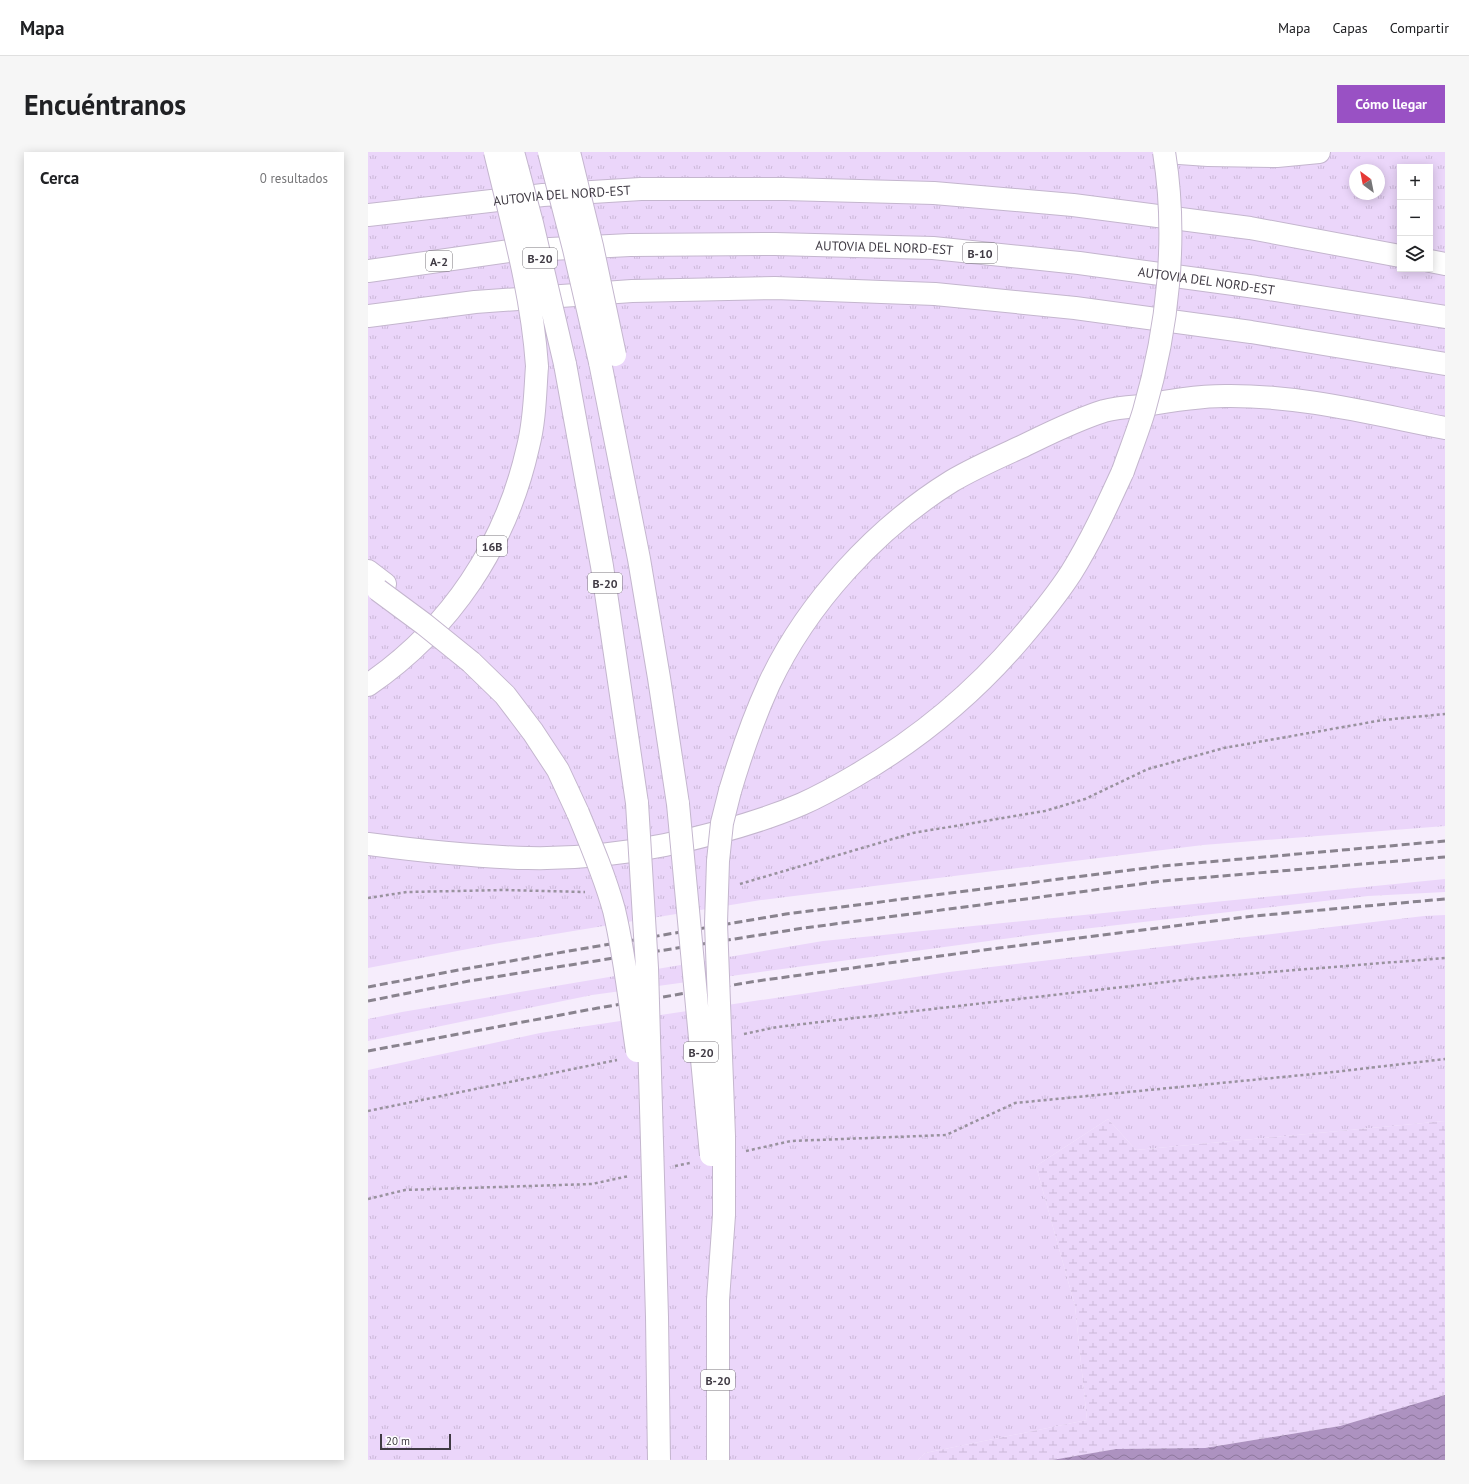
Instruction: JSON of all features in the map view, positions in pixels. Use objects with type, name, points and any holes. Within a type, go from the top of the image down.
[{"type":"highway","name":"16B","points":[[368,685],[385,674],[418,645],[445,616],[477,574],[497,536],[514,497],[528,446],[534,411],[536,366],[534,334],[530,302],[495,152]]},
{"type":"highway","name":"B-20","points":[[513,152],[532,223],[565,364],[602,566],[637,803],[647,968],[657,1317],[659,1460]]},
{"type":"highway","name":"B-20","points":[[550,152],[574,249],[608,358],[606,394],[639,559],[678,804],[712,1172],[718,1300],[718,1460]]},
{"type":"highway","points":[[569,152],[592,246],[608,358]]},
{"type":"highway","points":[[368,844],[454,853],[529,858],[578,856],[634,851],[744,826],[804,803],[869,768],[922,733],[967,694],[1004,657],[1039,616],[1070,574],[1099,524],[1123,471],[1146,404],[1159,346],[1168,288],[1171,224],[1165,152],[1208,155],[1278,156],[1319,152]]},
{"type":"highway","name":"AUTOVIA DEL NORD-EST","points":[[368,215],[493,202],[543,195],[641,189],[785,189],[934,193],[1072,205],[1243,227],[1397,255]]},
{"type":"highway","name":"AUTOVIA DEL NORD-EST","points":[[368,271],[510,251],[630,245],[775,244],[933,248],[1079,263],[1256,287],[1445,317]]},
{"type":"highway","points":[[1433,262],[1445,264]]},
{"type":"highway","points":[[368,316],[475,302],[632,291],[776,288],[935,294],[1090,310],[1251,332],[1445,364]]},
{"type":"highway","points":[[718,1300],[724,1215],[724,1136],[716,923],[718,861],[722,823],[730,791],[752,724],[770,682],[816,606],[848,567],[883,533],[927,498],[974,468],[1062,428],[1105,411],[1181,399],[1226,396],[1277,398],[1347,407],[1445,428]]},
{"type":"highway","points":[[375,582],[424,618],[505,695],[533,732],[558,770],[578,813],[599,865],[613,909],[622,950],[652,1145]]},
{"type":"path","points":[[736,885],[913,833],[1045,811],[1085,799],[1148,769],[1224,748],[1383,720],[1445,714]]},
{"type":"path","points":[[368,898],[407,892],[504,890],[586,892]]},
{"type":"path","points":[[739,1035],[777,1027],[1209,977],[1445,958]]},
{"type":"path","points":[[368,1111],[623,1059]]},
{"type":"path","points":[[745,1151],[791,1141],[946,1136],[1015,1103],[1334,1072],[1445,1059]]},
{"type":"path","points":[[669,1167],[692,1162]]},
{"type":"path","points":[[368,1199],[405,1190],[592,1184],[631,1176]]},
{"type":"green space","points":[[368,152],[1445,152],[1445,826],[1203,845],[761,900],[494,944],[368,968]]},
{"type":"green space","points":[[1445,879],[1445,892],[1368,896],[1040,934],[592,995],[368,1041],[368,1019],[823,941]]},
{"type":"green space","points":[[1445,915],[1445,1121],[1136,1150],[1108,1119],[1036,1166],[1075,1306],[1087,1420],[925,1453],[918,1460],[368,1460],[368,1070],[540,1033],[949,972],[1424,916]]},
{"type":"green space","points":[[1108,1119],[1136,1150],[1445,1121],[1445,1395],[1340,1426],[1205,1448],[1116,1449],[1052,1460],[918,1460],[925,1453],[1087,1420],[1075,1306],[1036,1166]]},
{"type":"water","points":[[1445,1395],[1445,1460],[1052,1460],[1116,1449],[1205,1448],[1340,1426]]},
{"type":"railway","points":[[368,987],[464,969],[786,914],[1162,866],[1445,841]]},
{"type":"railway","points":[[368,1001],[469,981],[804,928],[1163,881],[1445,857]]},
{"type":"railway","points":[[368,1051],[598,1008],[757,981],[999,948],[1254,916],[1445,899]]}]
